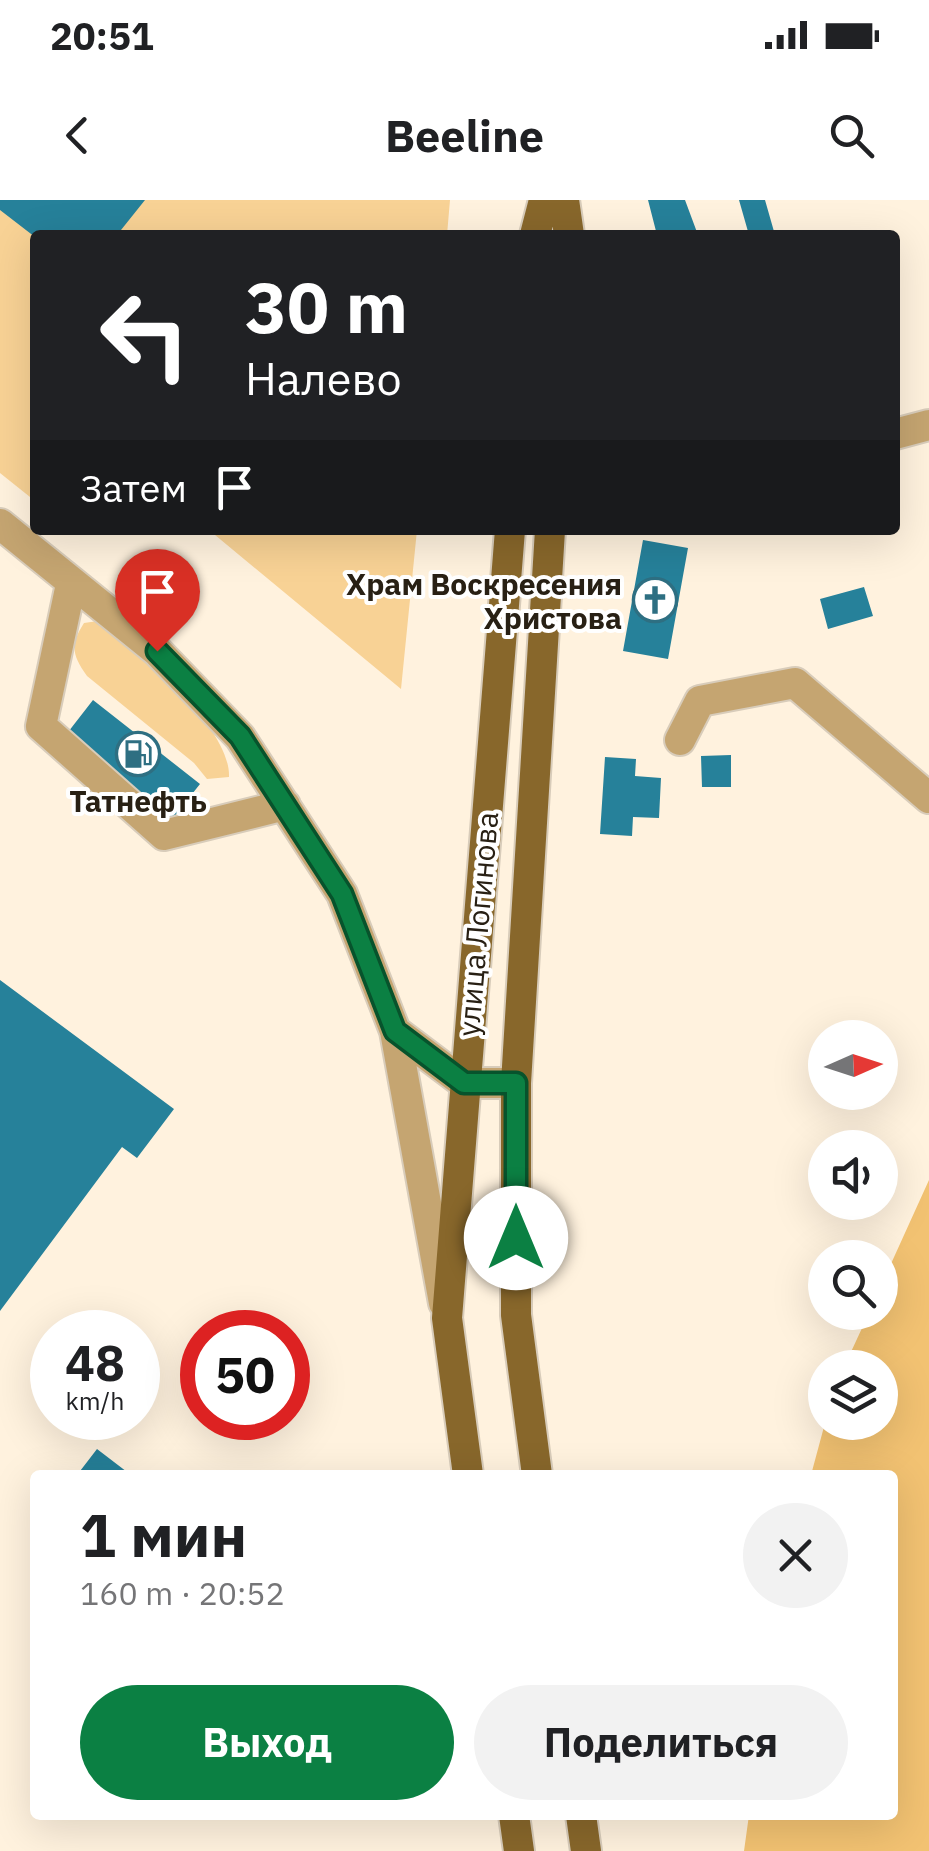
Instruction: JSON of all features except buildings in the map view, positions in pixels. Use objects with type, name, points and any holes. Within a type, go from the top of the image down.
[{"type":"main road","points":[[536,230],[544,200]]},
{"type":"main road","points":[[564,200],[568,230]]},
{"type":"main road","name":"улица Логинова","points":[[467,1470],[446,1318],[510,535]]},
{"type":"main road","name":"улица Логинова","points":[[535,1470],[516,1315],[516,1083],[550,535]]},
{"type":"main road","points":[[515,1820],[518,1851]]},
{"type":"main road","points":[[582,1820],[586,1851]]},
{"type":"street","points":[[900,433],[929,425]]},
{"type":"street","points":[[0,524],[157,651],[240,736],[342,894],[395,1031],[446,1318]]},
{"type":"street","points":[[71,584],[41,726],[164,835],[286,805]]},
{"type":"street","points":[[680,740],[700,701],[795,683],[929,798]]},
{"type":"street","points":[[395,1031],[464,1083],[516,1083]]},
{"type":"shaded area","points":[[0,200],[450,200],[447,230],[30,230],[30,497],[0,473]]},
{"type":"shaded area","points":[[215,535],[416,535],[401,689]]},
{"type":"shaded area","points":[[105,620],[200,714],[226,757],[229,777],[207,779],[194,763],[87,676],[76,656],[76,638],[84,623]]},
{"type":"shaded area","points":[[929,1180],[929,1851],[744,1851],[748,1820],[898,1820],[898,1470],[812,1470],[820,1440],[898,1440],[898,1350],[852,1350],[861,1330],[898,1330],[898,1248]]},
{"type":"place","name":"Храм Воскресения Христова","points":[[655,600]]},
{"type":"place","name":"Татнефть","points":[[138,754]]},
{"type":"route","points":[[157,651],[240,736],[342,894],[395,1031],[464,1083],[516,1083],[516,1238]]}]
